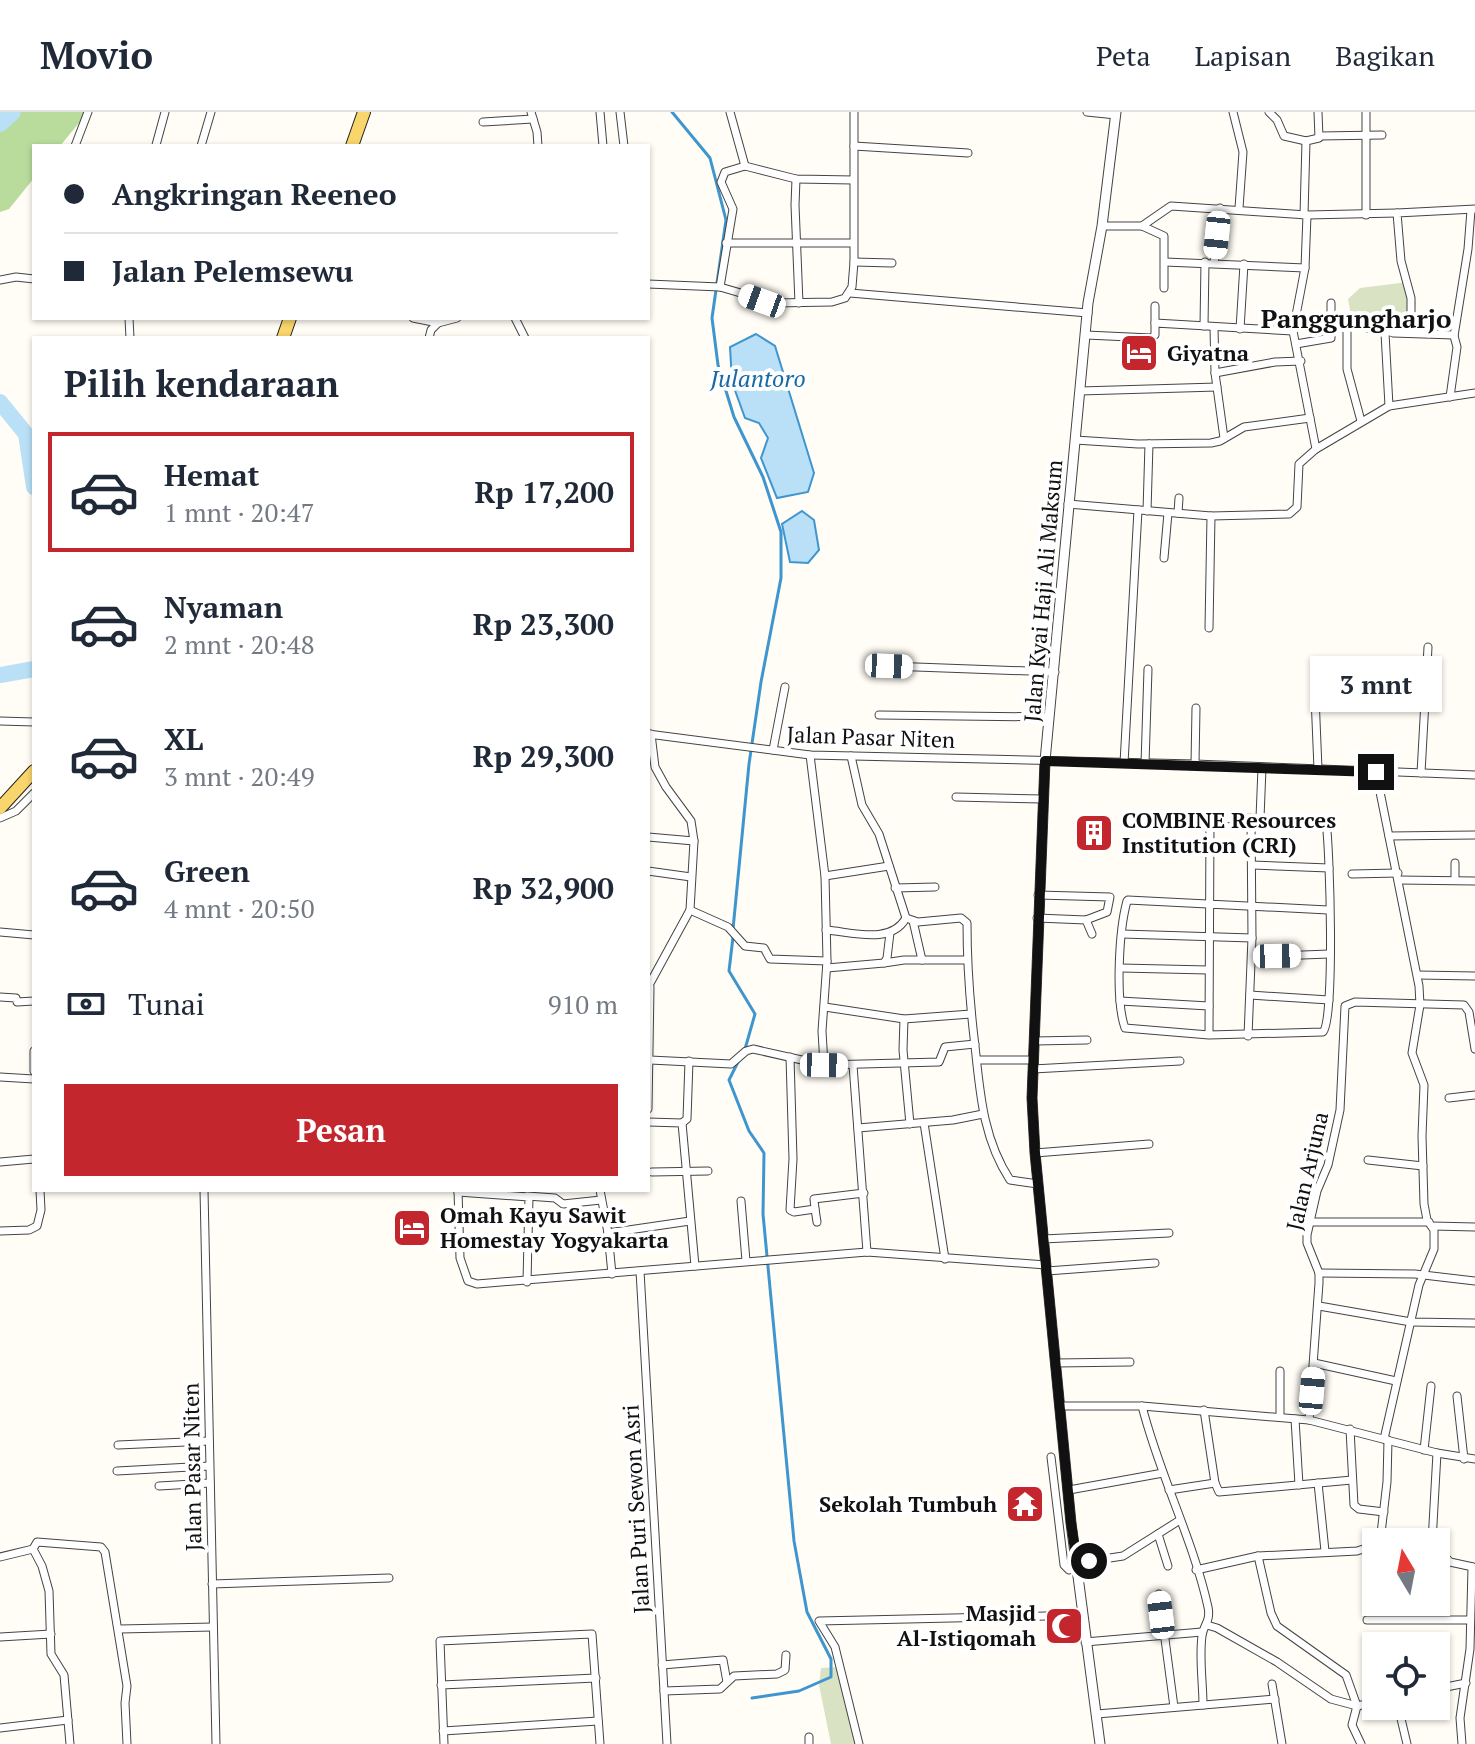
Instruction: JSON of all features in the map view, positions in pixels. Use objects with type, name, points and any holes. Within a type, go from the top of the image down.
[{"type":"main road","points":[[353,144],[364,112]]},
{"type":"main road","points":[[0,814],[32,774]]},
{"type":"street","points":[[76,144],[88,112]]},
{"type":"street","points":[[156,144],[165,112]]},
{"type":"street","points":[[202,144],[211,112]]},
{"type":"street","points":[[600,112],[603,144]]},
{"type":"street","points":[[620,112],[624,144]]},
{"type":"street","points":[[730,112],[745,166]]},
{"type":"street","points":[[850,293],[854,262],[854,112]]},
{"type":"street","points":[[1087,112],[1116,114]]},
{"type":"street","points":[[1233,112],[1243,152],[1239,208]]},
{"type":"street","points":[[1269,112],[1277,120],[1284,136],[1306,141],[1318,140],[1318,112]]},
{"type":"street","points":[[1366,112],[1366,215]]},
{"type":"street","name":"Jalan Kyai Haji Ali Maksum","points":[[1100,1744],[1071,1523],[1035,1153],[1033,1065],[1045,761],[1088,313],[1116,114]]},
{"type":"street","points":[[483,122],[532,115],[538,144]]},
{"type":"street","points":[[1319,136],[1382,135]]},
{"type":"street","points":[[1306,141],[1305,268],[1293,331],[1316,449]]},
{"type":"street","points":[[854,146],[968,153]]},
{"type":"street","points":[[715,286],[732,224],[733,209],[721,178],[730,169],[745,166],[796,179],[853,180]]},
{"type":"street","points":[[796,179],[795,244],[799,303]]},
{"type":"street","points":[[1142,226],[1171,206],[1239,208],[1305,215],[1473,210],[1454,335],[1457,347],[1450,397]]},
{"type":"street","points":[[1204,326],[1210,262],[1220,208]]},
{"type":"street","points":[[1388,333],[1401,329],[1411,313],[1411,298],[1401,261],[1397,213]]},
{"type":"street","points":[[1102,226],[1142,226],[1164,236],[1164,288]]},
{"type":"street","points":[[726,243],[852,243]]},
{"type":"street","points":[[854,262],[892,263]]},
{"type":"street","points":[[1165,262],[1305,268]]},
{"type":"street","points":[[1240,329],[1244,264]]},
{"type":"street","points":[[0,280],[32,279]]},
{"type":"street","points":[[650,284],[715,286],[766,302],[838,301],[850,293],[1088,313]]},
{"type":"street","points":[[1296,344],[1331,338],[1331,303]]},
{"type":"street","points":[[1086,335],[1151,338],[1155,335],[1155,306]]},
{"type":"street","points":[[423,320],[438,323],[449,320]]},
{"type":"street","points":[[430,336],[438,323]]},
{"type":"street","points":[[1155,323],[1293,331]]},
{"type":"street","points":[[1361,421],[1349,382],[1347,326],[1350,323],[1388,333],[1454,335]]},
{"type":"street","points":[[1214,327],[1215,373],[1224,438]]},
{"type":"street","points":[[1388,333],[1389,406]]},
{"type":"street","points":[[1215,373],[1275,362],[1301,361]]},
{"type":"street","points":[[1080,391],[1217,387]]},
{"type":"street","points":[[1068,504],[1211,516],[1289,514],[1297,507],[1299,464],[1316,449],[1389,406],[1475,393]]},
{"type":"street","points":[[1075,440],[1211,443],[1244,427],[1310,418]]},
{"type":"street","points":[[1124,763],[1149,444]]},
{"type":"street","points":[[1178,513],[1179,498]]},
{"type":"street","points":[[1164,558],[1168,513]]},
{"type":"street","points":[[1209,628],[1211,516]]},
{"type":"street","points":[[1421,773],[1428,647]]},
{"type":"street","points":[[889,666],[1055,672]]},
{"type":"street","points":[[1145,764],[1148,669]]},
{"type":"street","points":[[773,750],[785,687]]},
{"type":"street","points":[[1315,696],[1318,769]]},
{"type":"street","points":[[1195,764],[1196,708]]},
{"type":"street","points":[[879,715],[1049,717]]},
{"type":"street","points":[[0,721],[32,722]]},
{"type":"street","name":"Jalan Pasar Niten","points":[[650,734],[810,755],[1195,764],[1475,775]]},
{"type":"street","points":[[650,740],[655,767],[691,821],[694,841],[690,910],[650,985]]},
{"type":"street","points":[[810,755],[825,876],[827,964],[822,1031],[824,1065]]},
{"type":"street","points":[[851,756],[862,805],[879,834],[922,960]]},
{"type":"street","points":[[1260,818],[1262,768]]},
{"type":"street","points":[[1376,772],[1418,975],[1420,1005],[1412,1053],[1424,1085],[1425,1210],[1434,1249],[1422,1276],[1396,1381],[1386,1439],[1381,1528]]},
{"type":"street","points":[[0,814],[16,811],[32,795]]},
{"type":"street","points":[[956,797],[1043,799]]},
{"type":"street","points":[[1248,1036],[1252,957],[1251,818]]},
{"type":"street","points":[[1209,1035],[1208,937],[1209,906],[1210,821],[1260,818],[1325,822],[1329,868],[1329,1000],[1328,1025],[1323,1032],[1248,1036],[1209,1035],[1127,1030],[1123,1026],[1120,1001],[1122,934],[1128,900],[1209,906],[1328,910]]},
{"type":"street","points":[[1389,836],[1475,835]]},
{"type":"street","points":[[650,837],[694,841]]},
{"type":"street","points":[[1455,863],[1455,880]]},
{"type":"street","points":[[1252,865],[1329,868]]},
{"type":"street","points":[[825,876],[889,866]]},
{"type":"street","points":[[650,871],[691,877]]},
{"type":"street","points":[[1352,874],[1475,881]]},
{"type":"street","points":[[895,888],[935,887]]},
{"type":"street","points":[[1037,918],[1086,920],[1107,912],[1110,897],[1038,895]]},
{"type":"street","points":[[690,910],[728,927],[745,946],[764,948],[772,959],[827,964],[967,960]]},
{"type":"street","points":[[826,930],[890,933],[910,919],[965,919],[971,1014],[983,1114],[992,1147],[1008,1178],[1015,1183],[1038,1184]]},
{"type":"street","points":[[1086,920],[1092,934]]},
{"type":"street","points":[[0,932],[32,935]]},
{"type":"street","points":[[884,963],[890,933]]},
{"type":"street","points":[[1122,934],[1252,938]]},
{"type":"street","points":[[1252,957],[1329,954]]},
{"type":"street","points":[[1121,968],[1208,970]]},
{"type":"street","points":[[1418,975],[1475,976]]},
{"type":"street","points":[[1250,995],[1329,1000]]},
{"type":"street","points":[[0,997],[16,998],[17,1002],[32,1001]]},
{"type":"street","points":[[1120,1001],[1209,1006]]},
{"type":"street","name":"Jalan Arjuna","points":[[1309,1420],[1319,1273],[1307,1243],[1309,1222],[1328,1165],[1340,1110],[1345,1006],[1355,1002],[1420,1005]]},
{"type":"street","points":[[1420,1005],[1466,1006],[1475,1049]]},
{"type":"street","points":[[825,1007],[904,1019],[971,1014]]},
{"type":"street","points":[[904,1019],[904,1064],[910,1124]]},
{"type":"street","points":[[1034,1041],[1087,1040]]},
{"type":"street","points":[[650,1060],[731,1064],[753,1049],[824,1065],[904,1064],[939,1062],[945,1047],[975,1044]]},
{"type":"street","points":[[790,1057],[793,1159],[789,1208],[794,1212],[815,1209]]},
{"type":"street","points":[[977,1060],[1033,1065],[1180,1061]]},
{"type":"street","points":[[650,1122],[682,1123],[687,1119],[689,1061]]},
{"type":"street","points":[[853,1065],[867,1252]]},
{"type":"street","points":[[0,1077],[32,1079]]},
{"type":"street","points":[[1449,1098],[1475,1095]]},
{"type":"street","points":[[858,1128],[983,1114]]},
{"type":"street","points":[[682,1123],[695,1266]]},
{"type":"street","points":[[924,1123],[945,1259]]},
{"type":"street","points":[[1035,1153],[1149,1144]]},
{"type":"street","points":[[0,1162],[32,1159]]},
{"type":"street","points":[[1368,1160],[1423,1166]]},
{"type":"street","points":[[652,1172],[708,1171]]},
{"type":"street","points":[[0,1231],[29,1230],[37,1226],[41,1210],[40,1192]]},
{"type":"street","name":"Jalan Pasar Niten","points":[[204,1192],[216,1744]]},
{"type":"street","points":[[458,1192],[460,1258],[468,1281],[477,1284],[867,1252],[1046,1268],[1155,1263]]},
{"type":"street","points":[[472,1192],[555,1198],[563,1204],[601,1200]]},
{"type":"street","points":[[600,1192],[612,1274]]},
{"type":"street","points":[[817,1222],[814,1199],[864,1193]]},
{"type":"street","points":[[527,1196],[527,1282]]},
{"type":"street","points":[[741,1201],[746,1261]]},
{"type":"street","points":[[608,1233],[690,1221]]},
{"type":"street","points":[[1309,1222],[1475,1227]]},
{"type":"street","points":[[1043,1239],[1169,1233]]},
{"type":"street","name":"Jalan Puri Sewon Asri","points":[[640,1271],[667,1744]]},
{"type":"street","points":[[1319,1273],[1475,1281]]},
{"type":"street","points":[[1319,1306],[1411,1322],[1475,1323]]},
{"type":"street","points":[[1056,1363],[1130,1362]]},
{"type":"street","points":[[1314,1363],[1396,1381]]},
{"type":"street","points":[[1280,1371],[1280,1417]]},
{"type":"street","points":[[1424,1450],[1431,1386]]},
{"type":"street","points":[[1457,1396],[1464,1459]]},
{"type":"street","points":[[1062,1406],[1142,1406],[1309,1420],[1424,1450],[1475,1459]]},
{"type":"street","points":[[1142,1406],[1207,1606],[1203,1705]]},
{"type":"street","points":[[1204,1410],[1215,1483],[1221,1493],[1352,1480]]},
{"type":"street","points":[[1295,1419],[1299,1485]]},
{"type":"street","points":[[1350,1429],[1356,1507],[1384,1512]]},
{"type":"street","points":[[118,1445],[209,1441]]},
{"type":"street","points":[[1433,1528],[1437,1453]]},
{"type":"street","points":[[1051,1457],[1064,1567],[1069,1570],[1077,1565],[1123,1556],[1180,1520]]},
{"type":"street","points":[[117,1471],[209,1466]]},
{"type":"street","points":[[1069,1490],[1163,1473]]},
{"type":"street","points":[[159,1486],[210,1483]]},
{"type":"street","points":[[1169,1490],[1215,1483]]},
{"type":"street","points":[[1318,1483],[1325,1551]]},
{"type":"street","points":[[1058,1525],[1071,1523]]},
{"type":"street","points":[[1158,1534],[1168,1566]]},
{"type":"street","points":[[0,1557],[33,1549],[37,1542],[101,1547],[105,1552],[127,1686],[127,1744]]},
{"type":"street","points":[[33,1549],[49,1591],[51,1654],[64,1675],[70,1744]]},
{"type":"street","points":[[1196,1570],[1258,1556],[1362,1549]]},
{"type":"street","points":[[1258,1556],[1277,1626],[1346,1675],[1357,1706],[1352,1725],[1361,1744]]},
{"type":"street","points":[[1450,1562],[1473,1566],[1470,1620],[1473,1649],[1460,1718],[1462,1744]]},
{"type":"street","points":[[212,1584],[389,1578]]},
{"type":"street","points":[[1159,1594],[1174,1707]]},
{"type":"street","points":[[859,1744],[835,1647],[819,1621],[1046,1616]]},
{"type":"street","points":[[1367,1620],[1470,1620]]},
{"type":"street","points":[[120,1629],[213,1627]]},
{"type":"street","points":[[1085,1642],[1164,1637],[1217,1628],[1277,1662],[1331,1699],[1362,1705]]},
{"type":"street","points":[[0,1637],[51,1634]]},
{"type":"street","points":[[444,1744],[440,1641],[577,1635],[593,1636],[600,1744]]},
{"type":"street","points":[[664,1691],[720,1689],[734,1676],[782,1673],[786,1655]]},
{"type":"street","points":[[662,1665],[723,1660],[727,1682]]},
{"type":"street","points":[[441,1685],[596,1678]]},
{"type":"street","points":[[1450,1686],[1466,1683]]},
{"type":"street","points":[[1272,1684],[1282,1744]]},
{"type":"street","points":[[1097,1714],[1275,1699]]},
{"type":"street","points":[[0,1728],[68,1720]]},
{"type":"street","points":[[1401,1720],[1407,1744]]},
{"type":"street","points":[[443,1731],[598,1721]]},
{"type":"green space","points":[[0,112],[88,112],[62,144],[32,144],[32,180],[9,209],[0,212]]},
{"type":"green space","points":[[1408,282],[1416,303],[1410,323],[1390,330],[1352,321],[1348,299],[1360,288]]},
{"type":"green space","points":[[838,1667],[856,1744],[831,1744],[819,1685],[821,1668]]},
{"type":"water","name":"Julantoro","points":[[756,334],[775,346],[814,473],[808,492],[777,498],[761,458],[768,438],[759,423],[745,418],[732,382],[730,347]]},
{"type":"water","points":[[802,511],[814,520],[819,550],[808,563],[790,562],[782,524]]},
{"type":"waterway","points":[[0,124],[13,112]]},
{"type":"waterway","points":[[672,112],[710,158],[726,220],[712,318],[718,365],[734,417],[763,477],[781,532],[781,578],[749,764],[733,929]]},
{"type":"waterway","points":[[0,402],[26,434],[32,474]]},
{"type":"waterway","points":[[0,675],[32,669]]},
{"type":"waterway","points":[[733,937],[729,971],[755,1014],[745,1049]]},
{"type":"waterway","points":[[738,1062],[729,1080],[749,1131],[764,1153],[763,1214],[794,1541],[807,1612],[831,1659],[831,1677],[799,1691],[752,1698]]},
{"type":"place","name":"Giyatna","points":[[1139,353]]},
{"type":"place","name":"COMBINE Resources Institution (CRI)","points":[[1094,833]]},
{"type":"place","name":"Omah Kayu Sawit Homestay Yogyakarta","points":[[412,1228]]},
{"type":"place","name":"Sekolah Tumbuh","points":[[1025,1504]]},
{"type":"place","name":"Masjid Al-Istiqomah","points":[[1064,1626]]},
{"type":"district","name":"Panggungharjo","points":[[1356,319]]},
{"type":"route","points":[[1089,1561],[1077,1563],[1071,1523],[1035,1153],[1032,1098],[1045,761],[1376,772]]}]
